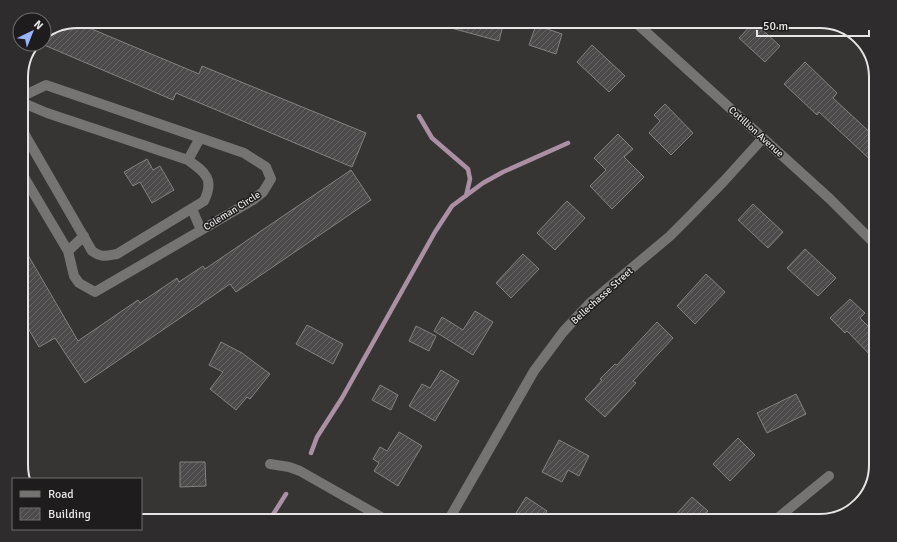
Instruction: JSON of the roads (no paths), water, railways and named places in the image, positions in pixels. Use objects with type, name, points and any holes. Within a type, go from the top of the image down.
[{"type":"street","name":"Cotillion Avenue","points":[[642,28],[830,199],[869,238]]},
{"type":"street","name":"Coleman Circle","points":[[28,94],[46,85],[244,153],[266,168],[271,178],[264,192],[253,200],[95,292],[78,283],[74,276],[68,251],[28,184]]},
{"type":"street","points":[[28,105],[47,113],[188,160],[203,170],[209,185],[208,192],[204,201],[117,254],[99,256],[92,251],[28,140]]},
{"type":"street","points":[[188,160],[200,138]]},
{"type":"street","name":"Bellechasse Street","points":[[452,514],[534,371],[563,332],[590,303],[670,236],[724,181],[763,138]]},
{"type":"street","points":[[192,208],[201,230]]},
{"type":"street","points":[[68,251],[84,236]]},
{"type":"street","points":[[270,464],[289,467],[300,471],[376,514]]},
{"type":"street","points":[[783,514],[829,476]]},
{"type":"waterway","points":[[419,116],[432,138],[468,169],[470,179],[466,196]]},
{"type":"waterway","points":[[311,453],[317,437],[342,398],[435,232],[452,206],[483,183],[503,172],[568,143]]},
{"type":"waterway","points":[[273,514],[286,494]]}]
